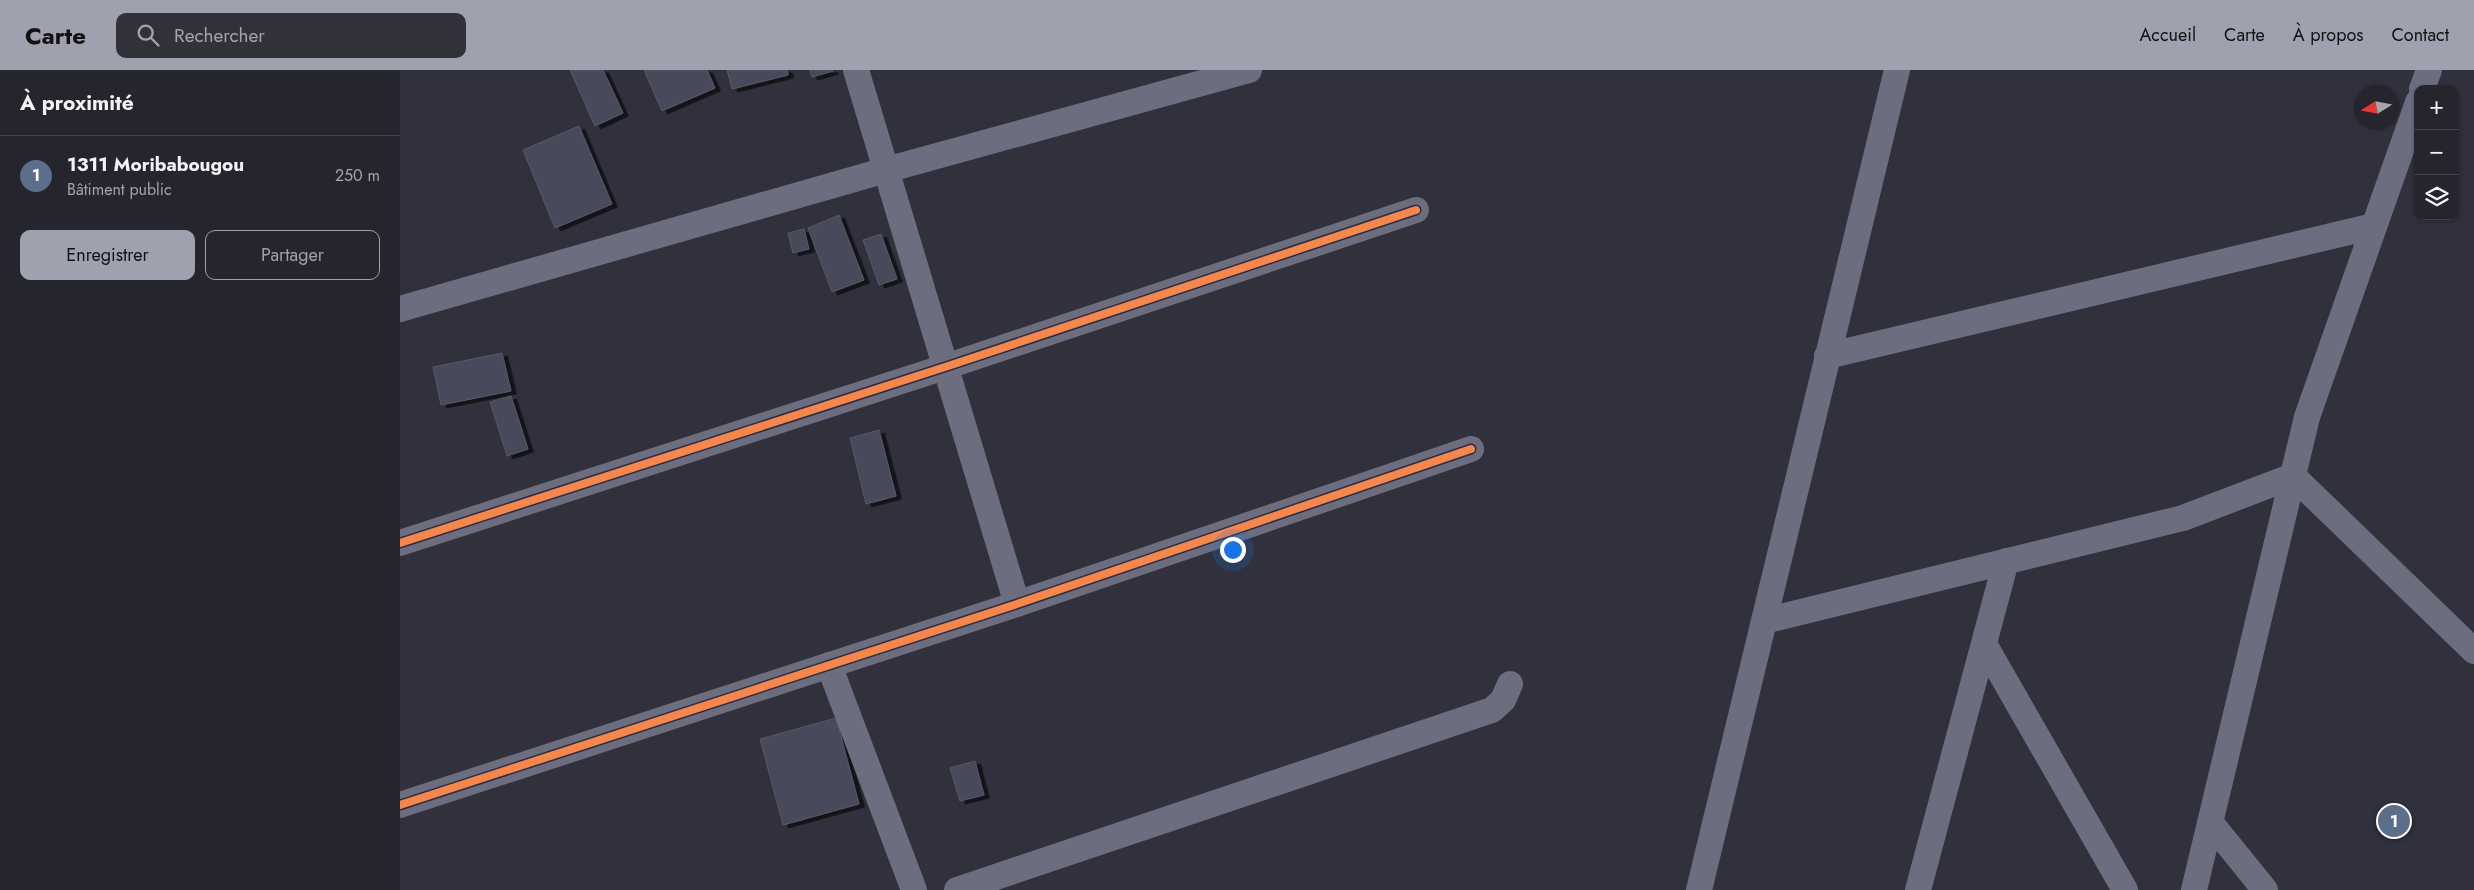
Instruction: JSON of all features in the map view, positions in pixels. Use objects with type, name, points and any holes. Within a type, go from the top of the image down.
[{"type":"street","points":[[856,70],[1017,604]]},
{"type":"street","points":[[400,309],[886,170],[1249,70]]},
{"type":"street","points":[[1699,890],[1897,70]]},
{"type":"street","points":[[2423,85],[2429,70]]},
{"type":"street","points":[[2194,890],[2307,417],[2414,113]]},
{"type":"street","points":[[400,543],[945,366],[1416,210]]},
{"type":"street","points":[[1827,356],[2374,226]]},
{"type":"street","points":[[400,805],[1017,604],[1471,449]]},
{"type":"street","points":[[1764,622],[2183,518],[2293,476]]},
{"type":"street","points":[[2293,476],[2474,651]]},
{"type":"street","points":[[1918,890],[2006,561]]},
{"type":"street","points":[[1984,644],[2125,890]]},
{"type":"street","points":[[829,665],[914,890]]},
{"type":"street","points":[[957,890],[1492,710],[1503,700],[1510,684]]},
{"type":"street","points":[[2210,822],[2265,890]]},
{"type":"building","points":[[570,70],[603,70],[623,113],[595,126]]},
{"type":"building","points":[[644,70],[707,70],[715,88],[662,111]]},
{"type":"building","points":[[727,70],[787,70],[788,75],[732,89]]},
{"type":"building","points":[[810,70],[833,70],[833,71],[812,77]]},
{"type":"building","points":[[579,126],[612,204],[555,228],[523,150]]},
{"type":"building","points":[[839,215],[864,280],[832,292],[808,228]]},
{"type":"building","points":[[804,229],[809,249],[793,253],[788,233]]},
{"type":"building","points":[[881,234],[897,279],[879,285],[863,240]]},
{"type":"building","points":[[502,353],[511,391],[441,405],[433,367]]},
{"type":"building","points":[[511,396],[528,449],[507,456],[490,402]]},
{"type":"building","points":[[879,430],[896,496],[866,504],[850,438]]},
{"type":"building","points":[[836,718],[859,804],[783,825],[760,739]]},
{"type":"building","points":[[975,761],[984,795],[960,801],[950,768]]},
{"type":"cycle path","points":[[400,543],[945,367],[1416,210]]},
{"type":"cycle path","points":[[400,805],[1017,604],[1471,449]]},
{"type":"place","name":"1311 Moribabougou","points":[[2394,821]]}]
